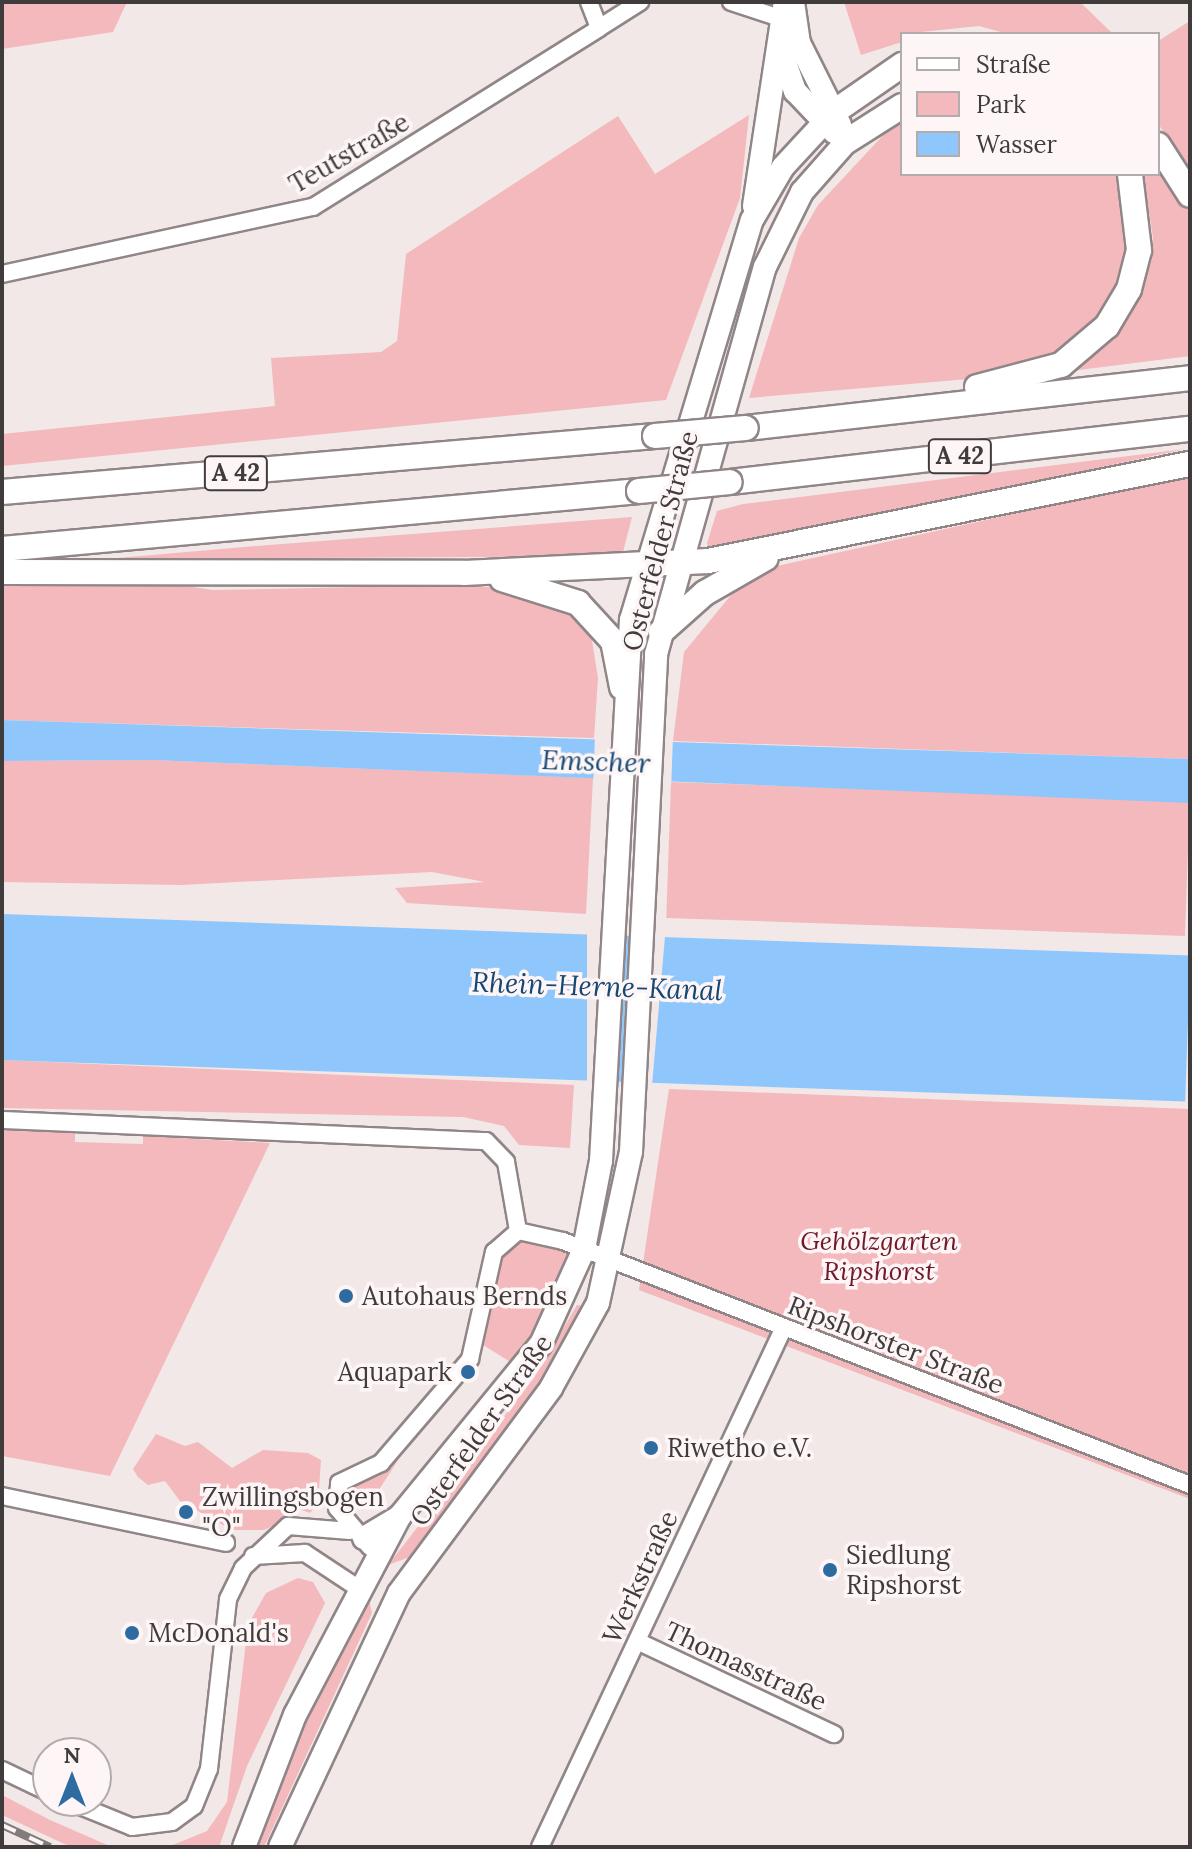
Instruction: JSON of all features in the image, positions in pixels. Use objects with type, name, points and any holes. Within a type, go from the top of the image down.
[{"type":"highway","points":[[828,118],[900,66]]},
{"type":"highway","points":[[847,141],[900,107]]},
{"type":"highway","points":[[1160,148],[1190,195]]},
{"type":"highway","points":[[908,411],[938,392],[1047,371],[1098,338],[1121,305],[1137,260],[1139,209],[1131,176]]},
{"type":"highway","name":"A 42","points":[[2,492],[746,428],[1190,378]]},
{"type":"highway","name":"A 42","points":[[2,549],[730,482],[1190,429]]},
{"type":"highway","points":[[2,572],[464,573],[681,562],[801,542],[1190,464]]},
{"type":"highway","points":[[661,632],[738,572],[801,542]]},
{"type":"highway","points":[[464,573],[536,584],[578,603],[613,641],[622,694]]},
{"type":"main road","name":"Osterfelder Straße","points":[[244,1847],[295,1715],[379,1561],[400,1516],[541,1344],[584,1249],[604,1114],[622,694],[647,563],[752,220],[786,7]]},
{"type":"main road","name":"Osterfelder Straße","points":[[786,7],[828,118]]},
{"type":"main road","name":"Osterfelder Straße","points":[[280,1847],[399,1593],[551,1388],[585,1330],[612,1260],[633,1115],[651,702],[661,632],[769,256],[802,192],[847,141],[828,118],[795,91],[779,44]]},
{"type":"main road","name":"Osterfelder Straße","points":[[752,220],[783,167],[828,118]]},
{"type":"main road","points":[[357,1535],[400,1516]]},
{"type":"main road","points":[[379,1561],[399,1593]]},
{"type":"main road","points":[[361,1590],[399,1593]]},
{"type":"street","points":[[589,2],[599,28]]},
{"type":"street","name":"Teutstraße","points":[[2,274],[313,207],[640,2]]},
{"type":"street","points":[[731,2],[786,7]]},
{"type":"street","points":[[2,1120],[486,1141],[506,1162],[518,1231],[584,1249]]},
{"type":"street","name":"Osterfelder Straße","points":[[357,1535],[336,1503],[339,1483],[381,1463],[470,1359],[494,1252],[518,1231]]},
{"type":"street","name":"Ripshorster Straße","points":[[584,1249],[1190,1485]]},
{"type":"street","name":"Werkstraße","points":[[540,1847],[784,1327]]},
{"type":"street","points":[[2,1496],[226,1543]]},
{"type":"street","points":[[112,1816],[145,1827],[172,1822],[198,1802],[209,1769],[228,1599],[252,1557],[288,1526],[357,1535],[379,1561]]},
{"type":"street","points":[[252,1557],[272,1550],[305,1553],[361,1590]]},
{"type":"street","name":"Thomasstraße","points":[[637,1641],[834,1734]]},
{"type":"street","points":[[2,1770],[32,1784]]},
{"type":"green space","points":[[2,2],[127,2],[113,32],[2,49]]},
{"type":"green space","points":[[844,2],[1080,2],[1111,32],[1001,32],[979,26],[900,32],[900,43],[861,55]]},
{"type":"green space","points":[[1190,21],[1190,168],[1160,127],[1160,40]]},
{"type":"green space","points":[[749,115],[740,198],[666,400],[2,466],[2,434],[275,406],[271,358],[381,352],[397,341],[406,254],[618,116],[655,174]]},
{"type":"green space","points":[[900,117],[900,176],[1118,176],[1130,241],[1110,306],[1054,358],[980,378],[749,398],[799,238],[818,205]]},
{"type":"green space","points":[[1160,166],[1190,213],[1190,356],[1071,371],[1140,284],[1153,238],[1143,176],[1160,176]]},
{"type":"green space","points":[[1185,449],[710,552],[707,543],[717,511],[743,504]]},
{"type":"green space","points":[[1190,475],[1190,759],[673,741],[684,652],[750,572]]},
{"type":"green space","points":[[632,517],[622,556],[106,559],[269,545]]},
{"type":"green space","points":[[150,581],[213,590],[462,585],[522,590],[564,604],[590,628],[598,678],[594,738],[2,720],[2,583]]},
{"type":"green space","points":[[152,760],[593,778],[586,914],[407,903],[395,888],[485,882],[432,872],[181,885],[2,882],[2,761]]},
{"type":"green space","points":[[671,782],[1190,800],[1185,936],[666,918]]},
{"type":"green space","points":[[2,1060],[574,1085],[570,1148],[519,1145],[504,1126],[463,1117],[2,1108]]},
{"type":"green space","name":"Gehölzgarten Ripshorst","points":[[669,1089],[1190,1109],[1190,1499],[639,1290]]},
{"type":"green space","points":[[2,1130],[75,1133],[75,1142],[143,1144],[143,1136],[270,1143],[110,1476],[2,1456]]},
{"type":"green space","points":[[508,1236],[582,1249],[520,1368],[480,1343],[490,1274]]},
{"type":"green space","points":[[577,1305],[583,1306],[575,1324],[531,1396],[418,1554],[388,1565],[534,1378]]},
{"type":"green space","points":[[416,1432],[375,1496],[345,1501],[349,1488],[379,1476]]},
{"type":"green space","points":[[156,1434],[185,1446],[198,1442],[232,1468],[263,1450],[308,1453],[321,1460],[318,1504],[310,1513],[291,1506],[294,1516],[264,1530],[232,1530],[180,1501],[165,1481],[148,1485],[138,1477],[133,1469]]},
{"type":"green space","points":[[298,1578],[313,1582],[325,1603],[247,1766],[219,1847],[168,1847],[207,1831],[227,1802],[248,1625],[266,1593]]},
{"type":"green space","points":[[369,1599],[372,1613],[264,1847],[253,1847],[288,1750]]},
{"type":"green space","points":[[2,1795],[32,1811],[32,1817],[44,1817],[112,1847],[71,1847],[2,1815]]},
{"type":"water","name":"Emscher","points":[[2,720],[1190,759],[1190,803],[152,760],[2,761]]},
{"type":"water","name":"Rhein-Herne-Kanal","points":[[2,914],[1190,955],[1185,1101],[2,1060]]},
{"type":"pier","points":[[595,734],[673,737],[671,785],[593,782]]},
{"type":"pier","points":[[587,934],[600,934],[600,1089],[587,1089]]},
{"type":"pier","points":[[653,936],[665,937],[651,1092],[639,1091]]},
{"type":"railway","points":[[2,1825],[50,1847]]},
{"type":"place","name":"Autohaus Bernds","points":[[346,1296]]},
{"type":"place","name":"Aquapark","points":[[468,1372]]},
{"type":"place","name":"Riwetho e.V.","points":[[651,1448]]},
{"type":"place","name":"Zwillingsbogen \"O\"","points":[[186,1512]]},
{"type":"place","name":"Siedlung Ripshorst","points":[[830,1570]]},
{"type":"place","name":"McDonald's","points":[[132,1633]]}]
